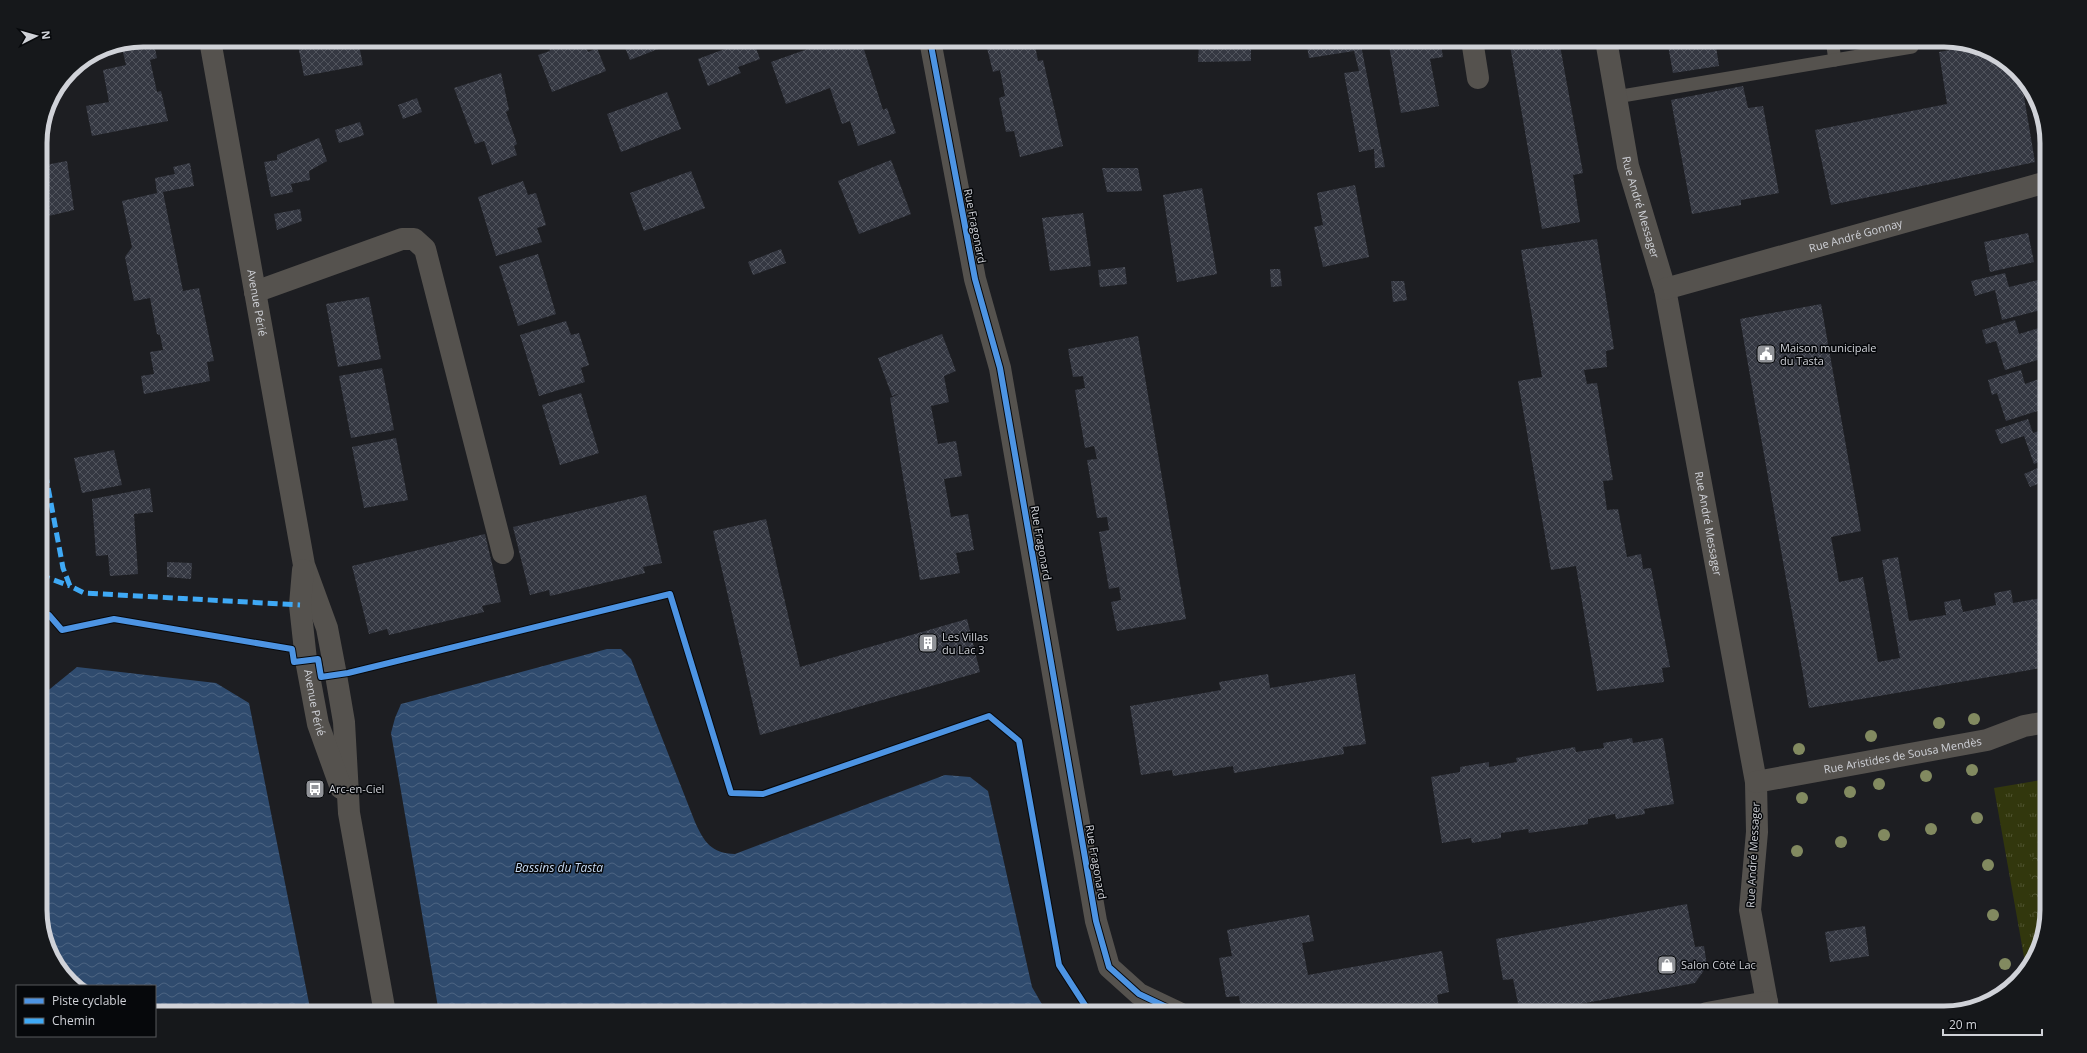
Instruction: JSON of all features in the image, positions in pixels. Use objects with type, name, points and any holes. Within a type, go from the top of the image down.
[{"type":"street","name":"Avenue Périé","points":[[211,47],[304,565],[327,628],[344,722],[349,813],[384,1006]]},
{"type":"street","name":"Rue Fragonard","points":[[931,47],[975,279],[1000,368],[1096,921],[1109,967],[1139,994],[1164,1006]]},
{"type":"street","points":[[1473,47],[1478,78]]},
{"type":"street","name":"Rue André Messager","points":[[1607,47],[1628,166],[1665,289],[1756,782],[1757,832],[1750,910],[1768,1006]]},
{"type":"street","name":"Rue André Gonnay","points":[[1665,289],[2040,184]]},
{"type":"street","points":[[255,292],[402,239],[414,239],[426,249],[503,553]]},
{"type":"street","name":"Rue Aristides de Sousa Mendès","points":[[1756,782],[1987,740],[2024,726],[2040,723]]},
{"type":"lane","points":[[1833,47],[1835,60]]},
{"type":"lane","points":[[1616,97],[1912,47]]},
{"type":"green space","points":[[2040,780],[2039,923],[2035,941],[2025,962],[1994,788]]},
{"type":"green space","points":[[2040,839],[2039,925],[2034,915],[2030,894],[2031,866],[2038,841]]},
{"type":"water","name":"Bassins du Tasta","points":[[607,649],[621,649],[631,659],[695,822],[705,841],[709,845],[714,849],[727,853],[735,854],[945,775],[970,777],[988,791],[1032,987],[1043,1006],[438,1006],[391,733],[401,704]]},
{"type":"water","points":[[77,667],[216,683],[249,703],[310,1006],[156,1006],[156,985],[84,985],[71,973],[57,953],[52,941],[47,916],[47,691]]},
{"type":"building","points":[[137,47],[155,47],[157,58],[150,60],[157,92],[161,91],[168,121],[92,136],[86,106],[109,102],[103,70],[126,65],[122,49]]},
{"type":"building","points":[[298,47],[359,47],[363,65],[304,76]]},
{"type":"building","points":[[549,47],[586,47],[588,52],[597,48],[606,71],[552,92],[538,55],[550,51]]},
{"type":"building","points":[[625,47],[663,47],[630,60]]},
{"type":"building","points":[[730,47],[756,47],[760,59],[738,67],[741,73],[708,86],[698,59]]},
{"type":"building","points":[[813,47],[863,47],[883,110],[887,108],[896,133],[858,146],[850,121],[842,124],[830,88],[786,104],[771,62]]},
{"type":"building","points":[[987,47],[1035,47],[1038,61],[1043,60],[1063,146],[1020,157],[1014,131],[1006,132],[999,98],[1005,96],[1000,70],[993,72]]},
{"type":"building","points":[[1199,47],[1251,47],[1251,61],[1198,62]]},
{"type":"building","points":[[1307,47],[1361,47],[1385,167],[1375,168],[1374,149],[1359,152],[1344,73],[1359,71],[1354,51],[1309,58]]},
{"type":"building","points":[[1389,47],[1441,47],[1443,57],[1430,59],[1439,106],[1401,113]]},
{"type":"building","points":[[1510,47],[1560,47],[1583,173],[1573,175],[1580,222],[1542,229]]},
{"type":"building","points":[[1668,47],[1716,47],[1719,66],[1673,73]]},
{"type":"building","points":[[1959,48],[1975,52],[1997,63],[2016,80],[2023,88],[2035,162],[1831,205],[1815,130],[1947,104],[1939,52]]},
{"type":"building","points":[[501,73],[509,110],[506,112],[517,144],[514,146],[517,155],[492,165],[484,141],[475,144],[454,88]]},
{"type":"building","points":[[1743,86],[1748,108],[1763,106],[1779,193],[1741,200],[1741,205],[1692,214],[1671,100]]},
{"type":"building","points":[[667,92],[681,129],[621,152],[607,114]]},
{"type":"building","points":[[417,98],[422,112],[403,119],[398,105]]},
{"type":"building","points":[[360,122],[364,135],[339,143],[335,130]]},
{"type":"building","points":[[319,138],[327,161],[309,171],[310,180],[291,184],[293,192],[271,197],[264,162],[277,160],[277,155]]},
{"type":"building","points":[[891,160],[911,214],[859,234],[838,181]]},
{"type":"building","points":[[67,161],[74,210],[47,216],[47,165]]},
{"type":"building","points":[[190,163],[194,186],[163,192],[183,291],[199,288],[214,361],[207,362],[210,381],[144,394],[141,376],[154,374],[150,352],[163,350],[160,335],[157,334],[150,298],[134,301],[125,257],[132,247],[122,201],[157,193],[155,178],[175,174],[173,167]]},
{"type":"building","points":[[1102,168],[1138,168],[1142,191],[1107,192]]},
{"type":"building","points":[[691,171],[705,208],[644,231],[630,193]]},
{"type":"building","points":[[523,181],[528,195],[536,193],[546,225],[537,228],[542,242],[496,256],[478,197]]},
{"type":"building","points":[[1355,185],[1369,257],[1323,267],[1314,227],[1323,225],[1317,193]]},
{"type":"building","points":[[1202,188],[1217,274],[1177,282],[1163,195]]},
{"type":"building","points":[[300,209],[302,221],[277,230],[274,214]]},
{"type":"building","points":[[1083,213],[1091,266],[1050,271],[1042,218]]},
{"type":"building","points":[[2028,233],[2034,262],[1990,272],[1984,242]]},
{"type":"building","points":[[1597,239],[1614,349],[1606,351],[1607,367],[1584,370],[1587,384],[1597,383],[1613,480],[1603,481],[1607,510],[1618,509],[1627,557],[1641,554],[1643,569],[1651,568],[1670,667],[1662,668],[1664,682],[1597,691],[1576,566],[1551,570],[1518,381],[1542,377],[1521,250]]},
{"type":"building","points":[[781,249],[786,263],[753,275],[748,262]]},
{"type":"building","points":[[538,254],[556,314],[518,326],[499,266]]},
{"type":"building","points":[[1125,267],[1127,284],[1100,287],[1098,270]]},
{"type":"building","points":[[1270,269],[1280,269],[1282,286],[1271,287]]},
{"type":"building","points":[[2005,273],[2009,287],[2038,280],[2040,288],[2040,310],[2002,320],[1995,290],[1975,296],[1971,281]]},
{"type":"building","points":[[1391,281],[1404,281],[1407,300],[1393,302]]},
{"type":"building","points":[[369,297],[381,359],[338,367],[326,304]]},
{"type":"building","points":[[1821,304],[1861,531],[1831,537],[1839,582],[1863,577],[1878,662],[1900,658],[1882,560],[1898,557],[1909,621],[1946,615],[1944,602],[1960,599],[1963,612],[1996,605],[1994,593],[2011,590],[2013,603],[2040,598],[2040,668],[1809,708],[1740,319]]},
{"type":"building","points":[[2015,320],[2019,334],[2039,328],[2040,359],[2005,370],[1996,341],[1986,344],[1982,330]]},
{"type":"building","points":[[566,321],[571,335],[579,333],[589,365],[581,368],[585,382],[539,396],[520,335]]},
{"type":"building","points":[[942,334],[956,371],[944,376],[949,402],[931,406],[938,444],[956,441],[962,476],[944,479],[951,517],[968,514],[974,550],[956,553],[960,573],[920,580],[890,398],[901,393],[892,396],[878,358]]},
{"type":"building","points":[[1138,336],[1186,619],[1117,631],[1111,602],[1121,600],[1119,587],[1109,589],[1099,532],[1109,530],[1107,517],[1097,518],[1087,460],[1097,459],[1094,446],[1085,448],[1075,390],[1085,388],[1083,376],[1073,377],[1068,349]]},
{"type":"building","points":[[382,368],[394,430],[351,438],[339,376]]},
{"type":"building","points":[[2021,370],[2025,384],[2039,379],[2040,410],[2006,421],[1997,393],[1992,395],[1988,380]]},
{"type":"building","points":[[581,393],[599,453],[560,465],[542,405]]},
{"type":"building","points":[[2028,419],[2033,433],[2040,430],[2040,462],[2034,464],[2024,436],[2001,444],[1995,430]]},
{"type":"building","points":[[396,438],[408,500],[364,508],[352,447]]},
{"type":"building","points":[[114,450],[122,485],[82,493],[74,458]]},
{"type":"building","points":[[2040,467],[2040,483],[2030,487],[2024,474]]},
{"type":"building","points":[[150,488],[153,512],[134,514],[138,574],[110,576],[108,555],[96,556],[92,499]]},
{"type":"building","points":[[646,495],[662,563],[643,567],[645,573],[550,596],[549,590],[530,595],[513,527]]},
{"type":"building","name":"Les Villas du Lac 3","points":[[766,519],[800,667],[967,619],[980,672],[760,735],[713,531]]},
{"type":"building","points":[[485,534],[501,602],[482,606],[484,612],[389,635],[387,629],[369,634],[352,566]]},
{"type":"building","points":[[167,562],[192,563],[191,579],[167,577]]},
{"type":"building","points":[[1268,674],[1270,688],[1355,674],[1366,744],[1343,747],[1344,754],[1234,773],[1233,766],[1173,776],[1172,770],[1141,775],[1130,706],[1221,690],[1219,682]]},
{"type":"building","points":[[1632,738],[1633,743],[1663,738],[1674,804],[1644,809],[1645,814],[1616,819],[1615,814],[1588,819],[1588,824],[1529,833],[1528,829],[1501,833],[1501,838],[1472,843],[1471,838],[1442,843],[1431,777],[1460,772],[1460,767],[1489,762],[1489,767],[1517,762],[1516,758],[1575,747],[1576,752],[1604,748],[1603,743]]},
{"type":"building","points":[[1687,904],[1695,947],[1704,946],[1707,966],[1695,983],[1568,1006],[1519,1006],[1513,979],[1503,980],[1496,939]]},
{"type":"building","points":[[1309,915],[1314,941],[1302,943],[1308,975],[1442,951],[1449,992],[1437,995],[1439,1006],[1241,1006],[1239,996],[1226,997],[1219,958],[1232,956],[1227,930]]},
{"type":"building","points":[[1865,926],[1869,956],[1830,962],[1825,932]]},
{"type":"marked path","points":[[47,482],[63,568],[70,586],[84,593],[300,605]]},
{"type":"marked path","points":[[47,578],[70,586]]},
{"type":"cycle path","points":[[931,47],[975,279],[1000,368],[1096,921],[1109,967],[1139,994],[1164,1006]]},
{"type":"cycle path","points":[[47,614],[62,630],[114,619],[292,649],[294,662],[318,659],[321,677],[348,673],[670,594],[731,793],[763,794],[989,716],[1019,741],[1059,965],[1085,1006]]},
{"type":"place","name":"Maison municipale du Tasta","points":[[1766,354]]},
{"type":"place","name":"Les Villas du Lac 3","points":[[928,643]]},
{"type":"place","name":"Arc-en-Ciel","points":[[315,789]]},
{"type":"place","name":"Salon Côté Lac","points":[[1667,965]]}]
